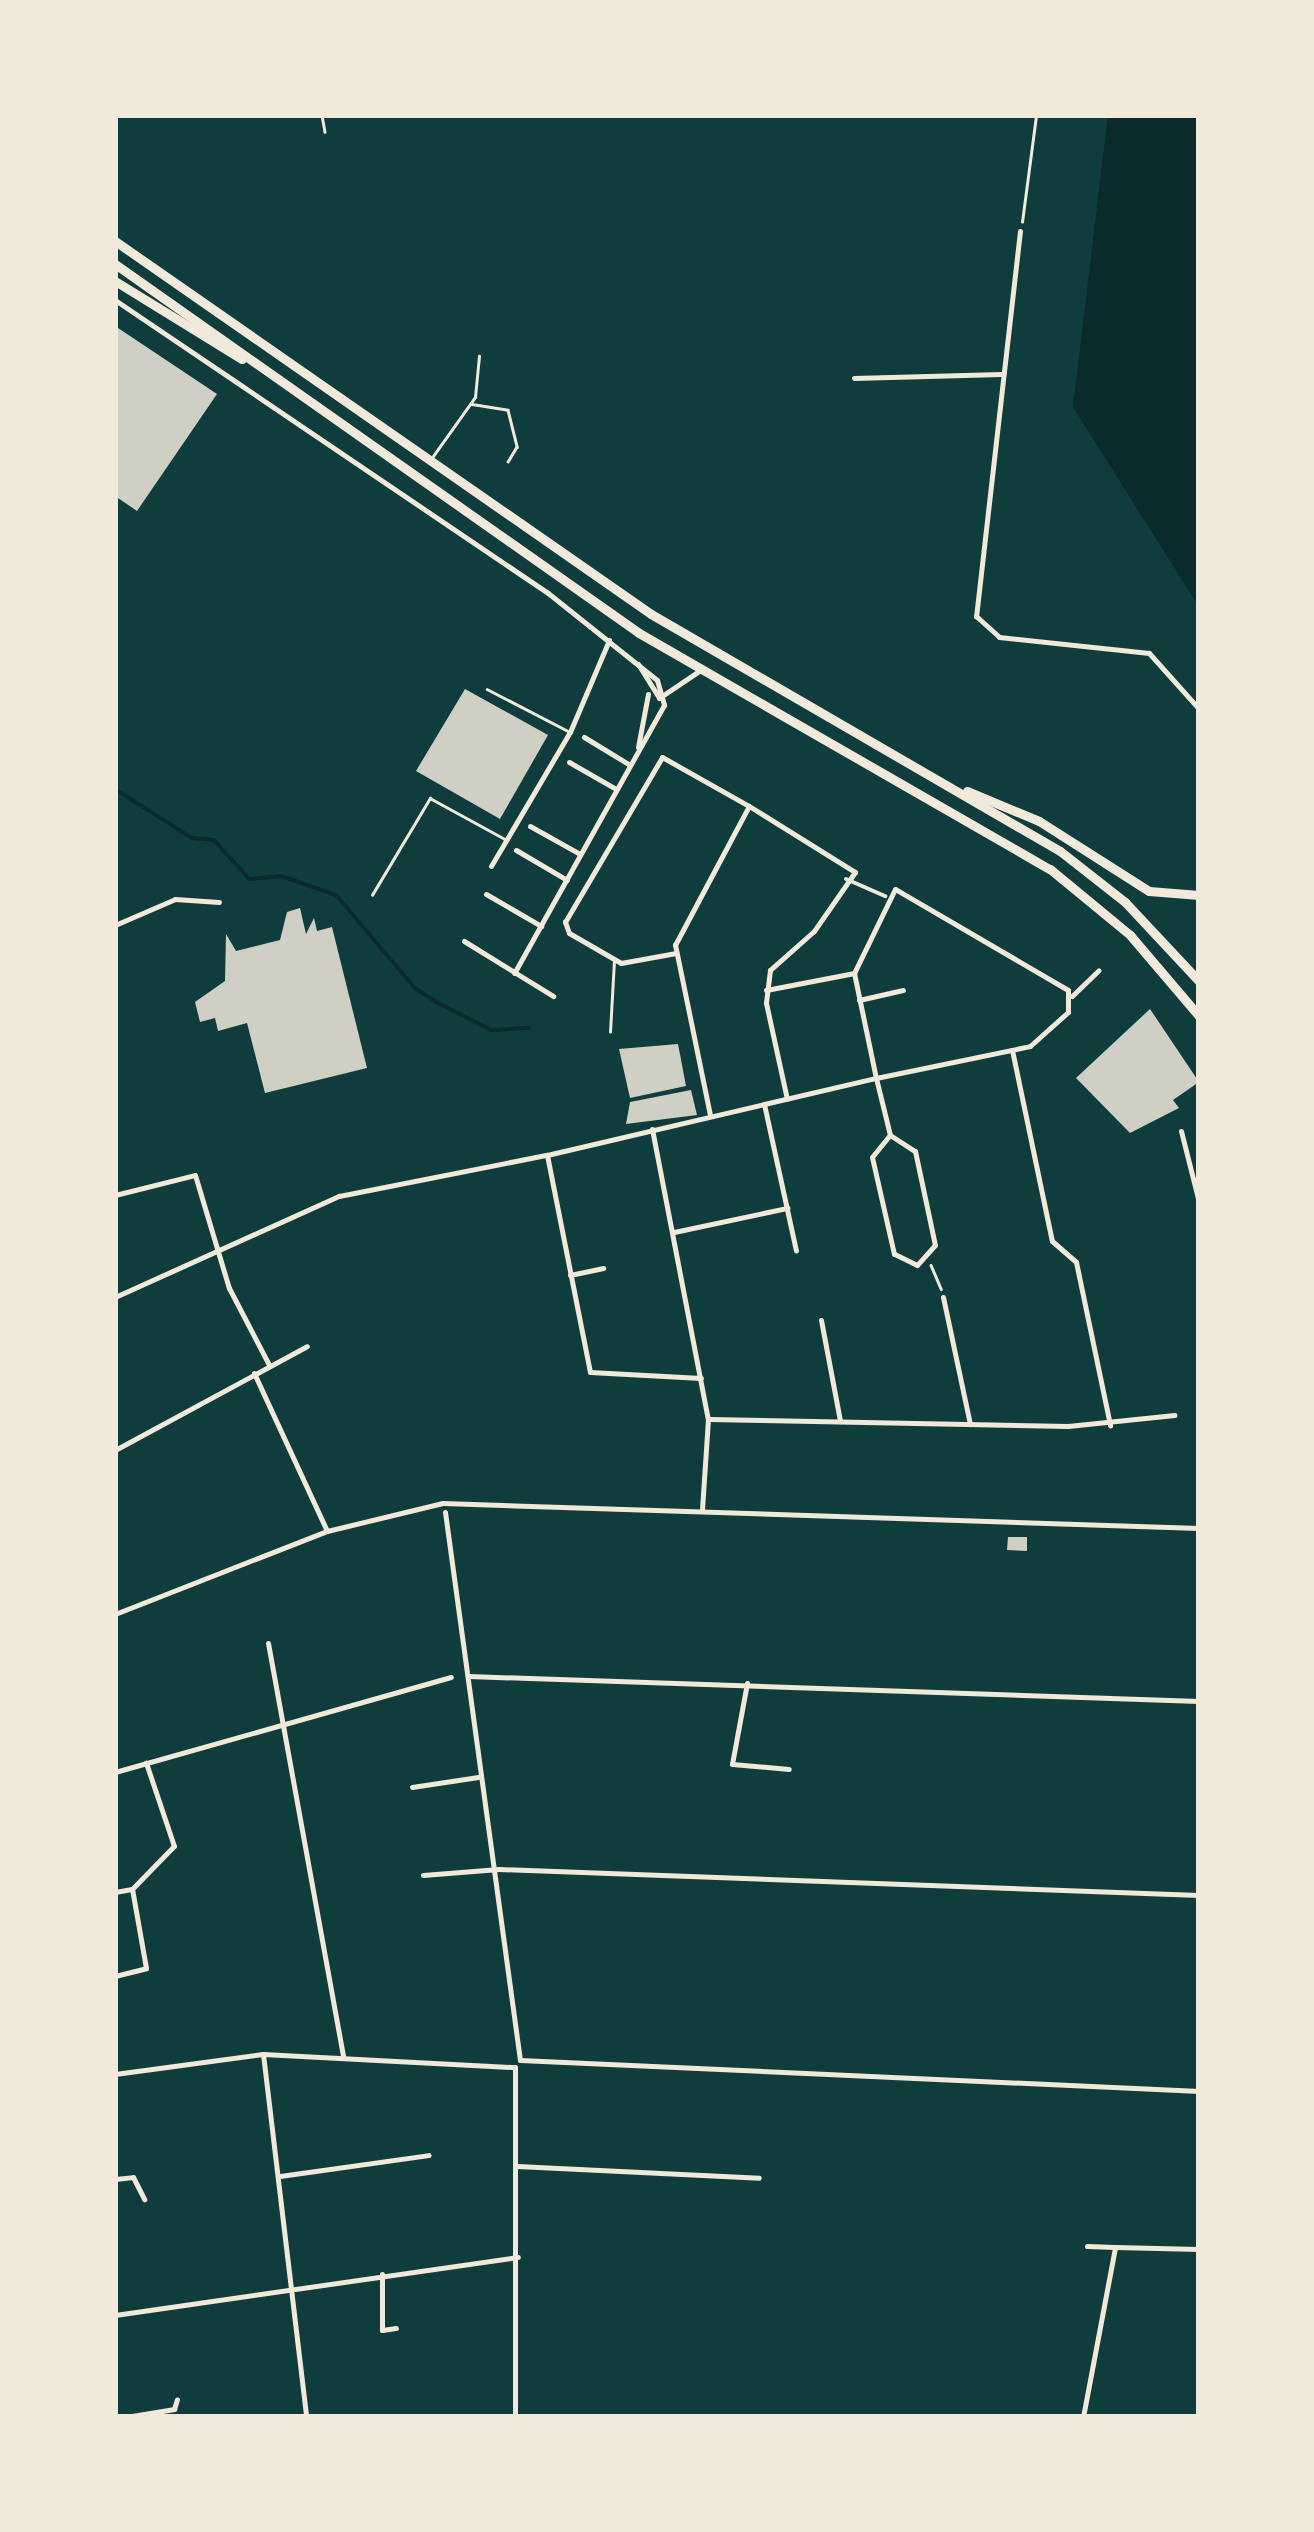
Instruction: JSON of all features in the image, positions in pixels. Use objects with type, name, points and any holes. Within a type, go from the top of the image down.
[{"type":"highway","points":[[118,242],[705,648],[959,790],[1092,874],[1199,981]]},
{"type":"highway","points":[[115,264],[699,671],[1050,869],[1130,935],[1199,1016]]},
{"type":"highway","points":[[115,281],[258,366]]},
{"type":"highway","points":[[959,790],[1022,812],[1150,891],[1199,895]]},
{"type":"street","points":[[1020,231],[974,598],[981,625],[1008,639],[1149,653],[1199,709]]},
{"type":"street","points":[[115,300],[609,640],[638,664],[664,698]]},
{"type":"street","points":[[854,378],[1001,374]]},
{"type":"street","points":[[491,866],[570,732],[609,640]]},
{"type":"street","points":[[638,664],[648,694],[638,747]]},
{"type":"street","points":[[514,973],[664,698],[699,671]]},
{"type":"street","points":[[648,694],[664,698]]},
{"type":"street","points":[[584,737],[630,764]]},
{"type":"street","points":[[676,953],[614,960],[566,922],[659,759],[854,866],[814,931],[775,962],[766,990],[787,1099]]},
{"type":"street","points":[[569,762],[616,789]]},
{"type":"street","points":[[710,1116],[676,953],[748,806]]},
{"type":"street","points":[[530,826],[580,854]]},
{"type":"street","points":[[516,850],[567,880]]},
{"type":"street","points":[[846,879],[886,896]]},
{"type":"street","points":[[890,1136],[872,1152],[894,1254],[911,1266],[926,1261],[934,1245],[915,1151],[890,1136],[854,973],[886,896],[895,889],[1072,996]]},
{"type":"street","points":[[486,894],[541,926]]},
{"type":"street","points":[[115,925],[176,899],[219,902]]},
{"type":"street","points":[[464,941],[553,996]]},
{"type":"street","points":[[115,1297],[217,1245],[339,1196],[547,1155],[1012,1050],[1043,1037],[1072,996],[1099,970]]},
{"type":"street","points":[[766,990],[854,973]]},
{"type":"street","points":[[858,1000],[903,990]]},
{"type":"street","points":[[1012,1050],[1052,1240],[1076,1262],[1110,1425]]},
{"type":"street","points":[[764,1104],[796,1251]]},
{"type":"street","points":[[652,1129],[708,1419],[702,1510]]},
{"type":"street","points":[[1181,1131],[1199,1202]]},
{"type":"street","points":[[547,1155],[590,1372],[701,1378]]},
{"type":"street","points":[[115,1195],[192,1171],[238,1313],[270,1365]]},
{"type":"street","points":[[674,1232],[787,1208]]},
{"type":"street","points":[[570,1275],[604,1268]]},
{"type":"street","points":[[943,1298],[970,1424]]},
{"type":"street","points":[[820,1320],[840,1421]]},
{"type":"street","points":[[115,1450],[307,1346]]},
{"type":"street","points":[[254,1373],[327,1531]]},
{"type":"street","points":[[708,1419],[1110,1425],[1174,1415]]},
{"type":"street","points":[[115,1614],[327,1531],[443,1503],[1199,1528]]},
{"type":"street","points":[[444,1512],[518,2064],[515,2417]]},
{"type":"street","points":[[268,1643],[286,1720],[343,2057]]},
{"type":"street","points":[[467,1676],[1199,1702]]},
{"type":"street","points":[[115,1772],[286,1720],[451,1678]]},
{"type":"street","points":[[747,1684],[732,1764],[789,1769]]},
{"type":"street","points":[[115,1892],[132,1889],[174,1846],[146,1763]]},
{"type":"street","points":[[412,1787],[480,1777]]},
{"type":"street","points":[[423,1875],[492,1868],[1199,1895]]},
{"type":"street","points":[[115,1976],[146,1965],[132,1889]]},
{"type":"street","points":[[264,2054],[306,2417]]},
{"type":"street","points":[[115,2074],[264,2054],[1199,2091]]},
{"type":"street","points":[[280,2176],[430,2156]]},
{"type":"street","points":[[517,2166],[760,2178]]},
{"type":"street","points":[[115,2179],[133,2178],[144,2199]]},
{"type":"street","points":[[1087,2246],[1199,2249]]},
{"type":"street","points":[[1083,2417],[1115,2248]]},
{"type":"street","points":[[115,2316],[518,2257]]},
{"type":"street","points":[[382,2274],[382,2330],[396,2328]]},
{"type":"street","points":[[126,2417],[174,2409],[176,2400]]},
{"type":"lane","points":[[431,460],[468,405],[479,356]]},
{"type":"lane","points":[[468,405],[508,410],[517,447],[508,462]]},
{"type":"lane","points":[[487,689],[570,732]]},
{"type":"lane","points":[[372,895],[430,798],[506,840]]},
{"type":"lane","points":[[610,1032],[614,960]]},
{"type":"lane","points":[[451,1678],[467,1676]]},
{"type":"path","points":[[322,115],[325,132]]},
{"type":"path","points":[[1020,231],[1036,115]]},
{"type":"path","points":[[926,1261],[943,1298]]},
{"type":"water","points":[[1108,115],[1199,115],[1199,607],[1073,407]]},
{"type":"building","points":[[115,326],[217,394],[137,511],[115,496]]},
{"type":"building","points":[[465,689],[548,735],[500,819],[416,771]]},
{"type":"building","points":[[300,908],[306,934],[314,918],[317,931],[332,927],[367,1068],[265,1093],[247,1023],[218,1031],[215,1018],[200,1022],[195,1002],[225,981],[226,934],[236,951],[280,940],[287,912]]},
{"type":"building","points":[[1150,1009],[1199,1082],[1173,1100],[1179,1108],[1130,1133],[1076,1078]]},
{"type":"building","points":[[678,1044],[686,1086],[630,1098],[619,1049]]},
{"type":"building","points":[[691,1090],[697,1115],[626,1124],[630,1102]]},
{"type":"building","points":[[1008,1537],[1027,1537],[1027,1551],[1007,1550]]},
{"type":"waterway","points":[[115,789],[192,838],[214,840],[249,879],[281,876],[336,895],[415,988],[440,1004],[491,1030],[529,1028]]}]
